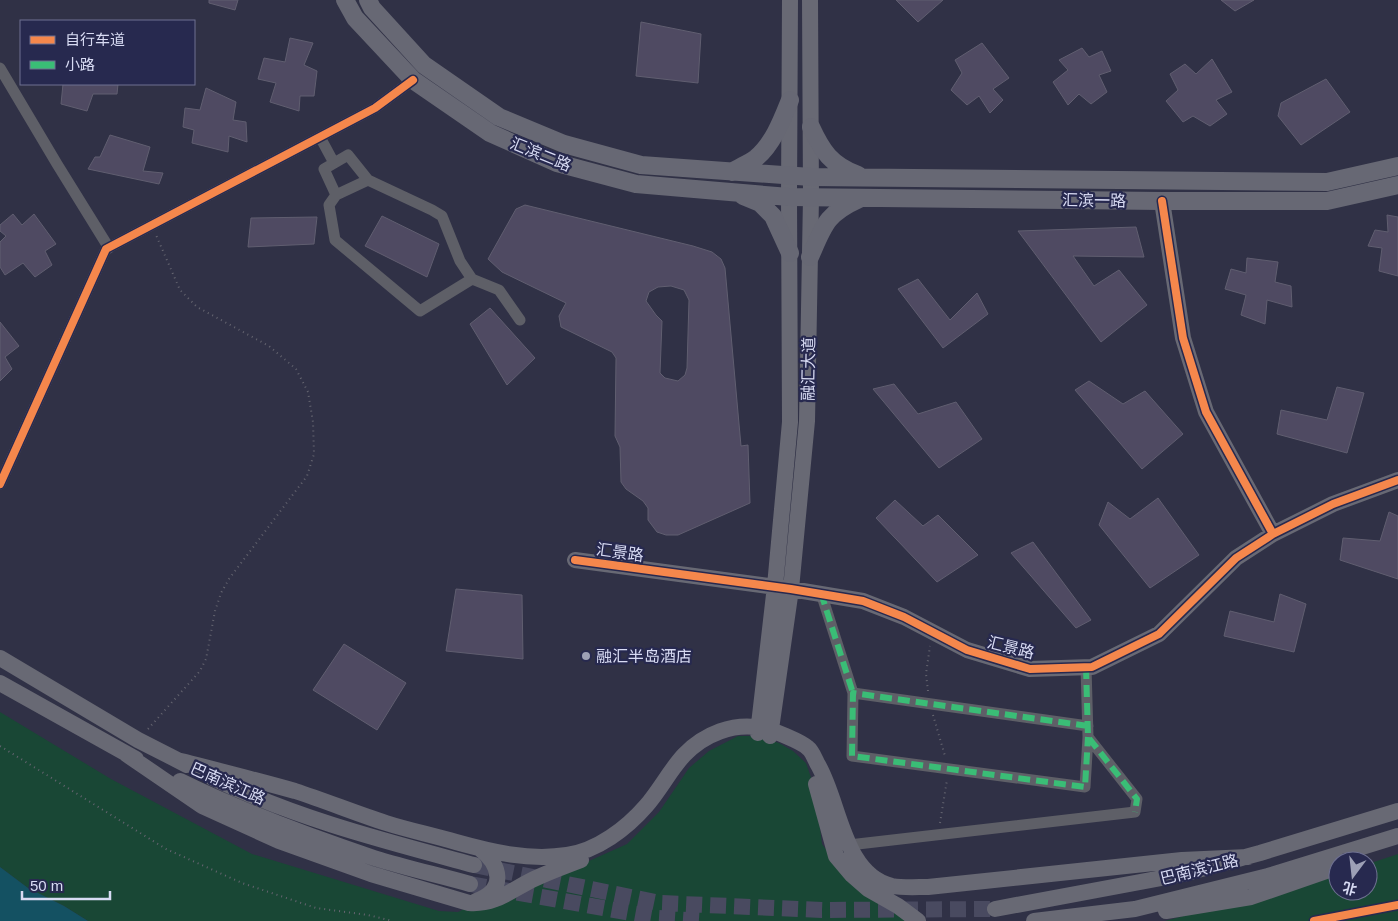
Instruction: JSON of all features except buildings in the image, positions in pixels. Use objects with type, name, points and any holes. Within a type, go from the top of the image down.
[{"type":"main road","name":"汇滨二路","points":[[345,0],[355,18],[413,80],[490,133],[557,164],[636,184],[789,197]]},
{"type":"main road","name":"汇滨二路","points":[[368,0],[372,8],[424,66],[499,117],[564,144],[641,165],[789,176]]},
{"type":"main road","name":"融汇大道","points":[[783,588],[790,422],[790,0]]},
{"type":"main road","name":"融汇大道","points":[[764,731],[807,421],[811,197],[810,0]]},
{"type":"main road","points":[[732,172],[756,158],[769,144],[790,100]]},
{"type":"main road","points":[[811,127],[820,146],[831,160],[844,169],[865,178]]},
{"type":"main road","name":"汇滨一路","points":[[789,176],[1326,182],[1398,166]]},
{"type":"main road","name":"汇滨一路","points":[[789,197],[1327,201],[1398,185]]},
{"type":"main road","points":[[736,193],[760,203],[772,216],[790,253]]},
{"type":"main road","points":[[810,257],[829,218],[842,207],[863,197]]},
{"type":"main road","points":[[1162,201],[1183,338],[1206,412],[1273,534]]},
{"type":"main road","name":"汇景路","points":[[575,560],[821,593],[863,601],[904,617],[967,650],[1030,669],[1092,667],[1159,634],[1236,558],[1273,534],[1334,504],[1398,480]]},
{"type":"main road","name":"巴南滨江路","points":[[0,658],[138,740],[228,785],[289,809],[381,840],[474,865]]},
{"type":"main road","name":"巴南滨江路","points":[[0,683],[126,754],[218,800],[284,827],[376,858],[470,884]]},
{"type":"main road","points":[[177,760],[296,792],[387,823],[479,848],[514,856],[546,858],[570,855],[594,846],[628,825],[647,805],[684,755],[698,742],[717,732],[735,727],[764,731],[808,748],[821,770],[849,845],[863,868],[877,880],[893,886],[928,887],[1182,860],[1248,856]]},
{"type":"main road","points":[[126,754],[202,806],[279,840],[371,874],[469,903],[481,904],[492,902],[532,880],[616,843],[651,811],[687,761],[703,746],[720,737],[736,733],[764,731],[785,741],[805,754],[836,856],[852,875],[868,889],[898,906],[918,921]]},
{"type":"main road","name":"巴南滨江路","points":[[995,909],[1183,874],[1398,811]]},
{"type":"main road","name":"巴南滨江路","points":[[1360,851],[1398,836]]},
{"type":"main road","points":[[469,903],[488,895],[496,885],[495,864],[490,856],[479,848]]},
{"type":"main road","name":"巴南滨江路","points":[[1034,921],[1135,909],[1328,861]]},
{"type":"main road","points":[[1102,921],[1251,897],[1328,871]]},
{"type":"street","points":[[0,68],[109,248]]},
{"type":"street","points":[[0,484],[106,249],[375,108],[413,80]]},
{"type":"street","points":[[320,137],[334,164]]},
{"type":"street","points":[[336,196],[324,169],[348,155],[368,180],[442,216],[460,261],[472,279],[499,290],[520,320]]},
{"type":"street","points":[[368,180],[336,196],[329,205],[335,240],[420,311],[472,279]]},
{"type":"street","points":[[821,593],[853,693],[852,756],[1085,787],[1088,731],[1086,667]]},
{"type":"street","points":[[849,845],[1135,812],[1137,799],[1088,731],[853,693]]},
{"type":"path","points":[[138,740],[200,672],[206,659],[214,611],[221,593],[307,476],[314,454],[313,422],[308,392],[296,368],[269,346],[197,307],[180,290],[151,225]]},
{"type":"path","points":[[932,631],[926,674],[929,704],[948,769],[938,835]]},
{"type":"path","points":[[0,746],[166,849],[216,872],[242,883],[316,908],[368,915],[393,921]]},
{"type":"green space","points":[[0,712],[111,779],[252,854],[439,911],[458,912],[545,868],[589,861],[627,844],[659,812],[689,768],[709,751],[738,736],[755,736],[779,743],[793,751],[806,763],[815,789],[822,844],[836,863],[910,921],[88,921],[64,906],[28,888],[0,867]]},
{"type":"green space","points":[[1398,854],[1398,921],[1165,921],[1328,877],[1328,901],[1378,901],[1378,861]]},
{"type":"water","points":[[0,867],[28,888],[64,906],[88,921],[0,921]]},
{"type":"tunnel","points":[[474,865],[660,903],[822,910],[995,909]]},
{"type":"tunnel","points":[[470,884],[658,918],[702,921]]},
{"type":"marked path","points":[[821,593],[853,693]]},
{"type":"marked path","points":[[1086,667],[1088,737],[1137,799],[1135,812]]},
{"type":"marked path","points":[[1088,726],[853,693],[852,756],[1085,787],[1088,737]]},
{"type":"cycle path","points":[[0,484],[106,249],[375,108],[413,80]]},
{"type":"cycle path","points":[[1162,201],[1183,338],[1206,412],[1273,534]]},
{"type":"cycle path","points":[[575,560],[791,589],[863,601],[904,617],[967,650],[1030,669],[1092,667],[1159,634],[1236,558],[1273,534],[1333,504],[1398,480]]},
{"type":"cycle path","points":[[1314,921],[1398,905]]},
{"type":"place","name":"融汇半岛酒店","points":[[586,656]]}]
